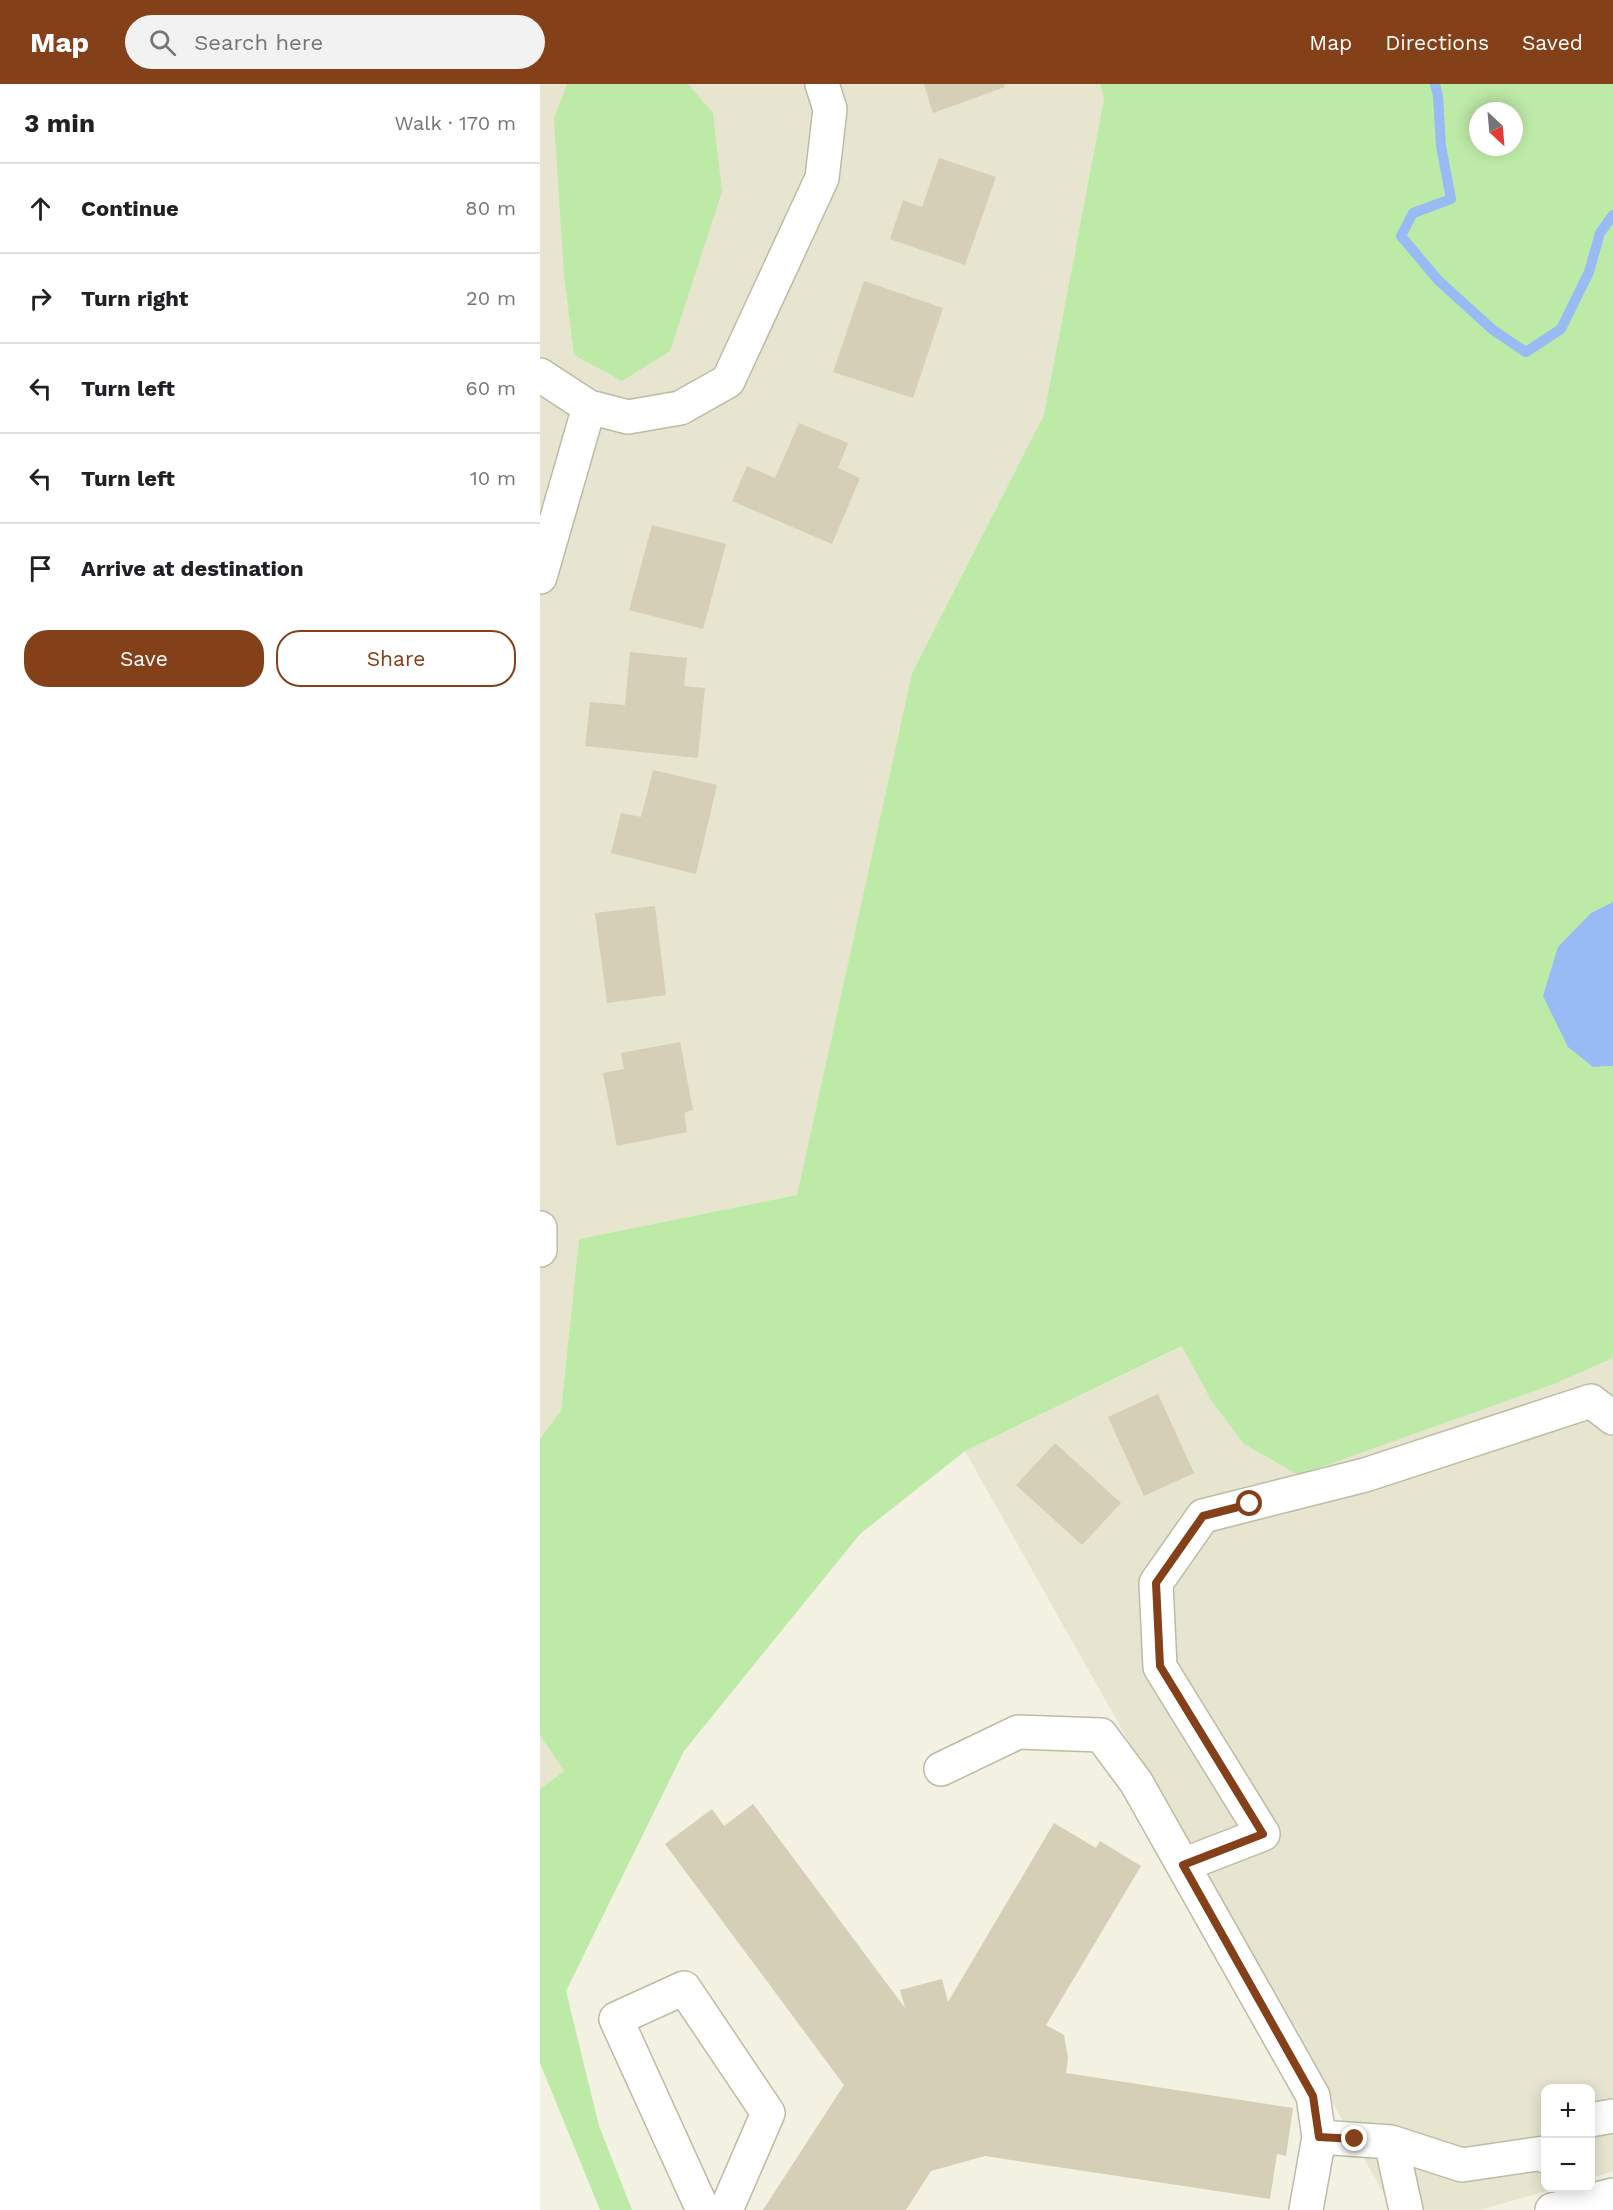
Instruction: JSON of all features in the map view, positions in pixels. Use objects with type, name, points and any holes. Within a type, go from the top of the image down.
[{"type":"street","points":[[540,375],[590,407],[628,417],[680,408],[728,381],[822,178],[830,109],[822,84]]},
{"type":"street","points":[[540,577],[590,407]]},
{"type":"street","points":[[540,1228],[540,1250]]},
{"type":"street","points":[[1183,1865],[1263,1834],[1160,1666],[1156,1583],[1203,1516],[1365,1475],[1591,1401],[1613,1418]]},
{"type":"street","points":[[941,1769],[1018,1732],[1101,1735],[1136,1782],[1313,2096],[1319,2137],[1306,2210]]},
{"type":"street","points":[[703,2210],[616,2019],[684,1988],[768,2113],[726,2210]]},
{"type":"street","points":[[1595,2120],[1613,2116]]},
{"type":"street","points":[[1319,2137],[1391,2142],[1462,2166],[1541,2155]]},
{"type":"street","points":[[1391,2142],[1406,2210]]},
{"type":"street","points":[[1557,2201],[1613,2195]]},
{"type":"shaded area","points":[[540,84],[1100,84],[1104,99],[1044,415],[912,673],[797,1195],[579,1239],[561,1410],[540,1439]]},
{"type":"shaded area","points":[[1183,1346],[1211,1400],[1299,1475],[1554,1384],[1613,1358],[1613,2171],[1595,2177],[1595,2084],[1541,2084],[1541,2192],[1543,2192],[1480,2210],[1393,2210],[965,1451]]},
{"type":"shaded area","points":[[540,1735],[564,1771],[540,1789]]},
{"type":"green space","points":[[567,84],[688,84],[713,113],[722,192],[670,351],[622,381],[574,355],[564,275],[554,119]]},
{"type":"green space","points":[[1100,84],[1613,84],[1613,902],[1591,913],[1593,1067],[1613,1066],[1613,1358],[1554,1384],[1299,1475],[1244,1444],[1211,1400],[1182,1346],[965,1451],[860,1534],[684,1751],[566,1991],[599,2126],[632,2210],[600,2210],[540,2063],[540,1789],[564,1771],[540,1735],[540,1439],[561,1410],[579,1239],[797,1195],[912,673],[1044,415],[1104,99]]},
{"type":"water","points":[[1613,902],[1613,1066],[1593,1067],[1568,1047],[1543,996],[1558,947],[1591,913]]},
{"type":"building","points":[[924,84],[1004,84],[1005,87],[933,113]]},
{"type":"building","points":[[939,158],[996,177],[965,265],[890,239],[903,200],[922,207]]},
{"type":"building","points":[[864,281],[943,308],[913,398],[833,372]]},
{"type":"building","points":[[799,423],[848,443],[838,468],[860,478],[832,544],[732,501],[747,466],[775,478]]},
{"type":"building","points":[[652,525],[726,544],[703,629],[629,610]]},
{"type":"building","points":[[630,652],[687,658],[684,686],[705,688],[698,758],[585,746],[590,702],[625,705]]},
{"type":"building","points":[[653,770],[717,785],[696,874],[611,853],[621,813],[641,817]]},
{"type":"building","points":[[655,906],[666,995],[607,1003],[595,913]]},
{"type":"building","points":[[680,1042],[693,1110],[684,1113],[687,1132],[617,1146],[603,1073],[624,1069],[621,1053]]},
{"type":"building","points":[[1158,1394],[1194,1473],[1144,1496],[1108,1417]]},
{"type":"building","points":[[1055,1443],[1121,1503],[1082,1545],[1016,1485]]},
{"type":"building","points":[[753,1804],[905,2008],[900,1990],[942,1979],[948,2002],[1054,1823],[1096,1848],[1100,1841],[1141,1866],[1046,2025],[1064,2035],[1068,2058],[1066,2073],[1293,2108],[1286,2156],[1277,2154],[1270,2199],[985,2156],[931,2171],[906,2210],[763,2210],[844,2085],[665,1844],[712,1809],[724,1826]]},
{"type":"waterway","points":[[1435,84],[1438,96],[1441,146],[1451,199],[1413,213],[1401,236],[1438,280],[1493,330],[1526,352],[1561,329],[1589,272],[1600,233],[1613,215]]},
{"type":"route","points":[[1250,1504],[1203,1516],[1156,1583],[1160,1666],[1263,1834],[1183,1865],[1313,2096],[1319,2137],[1355,2139]]}]
